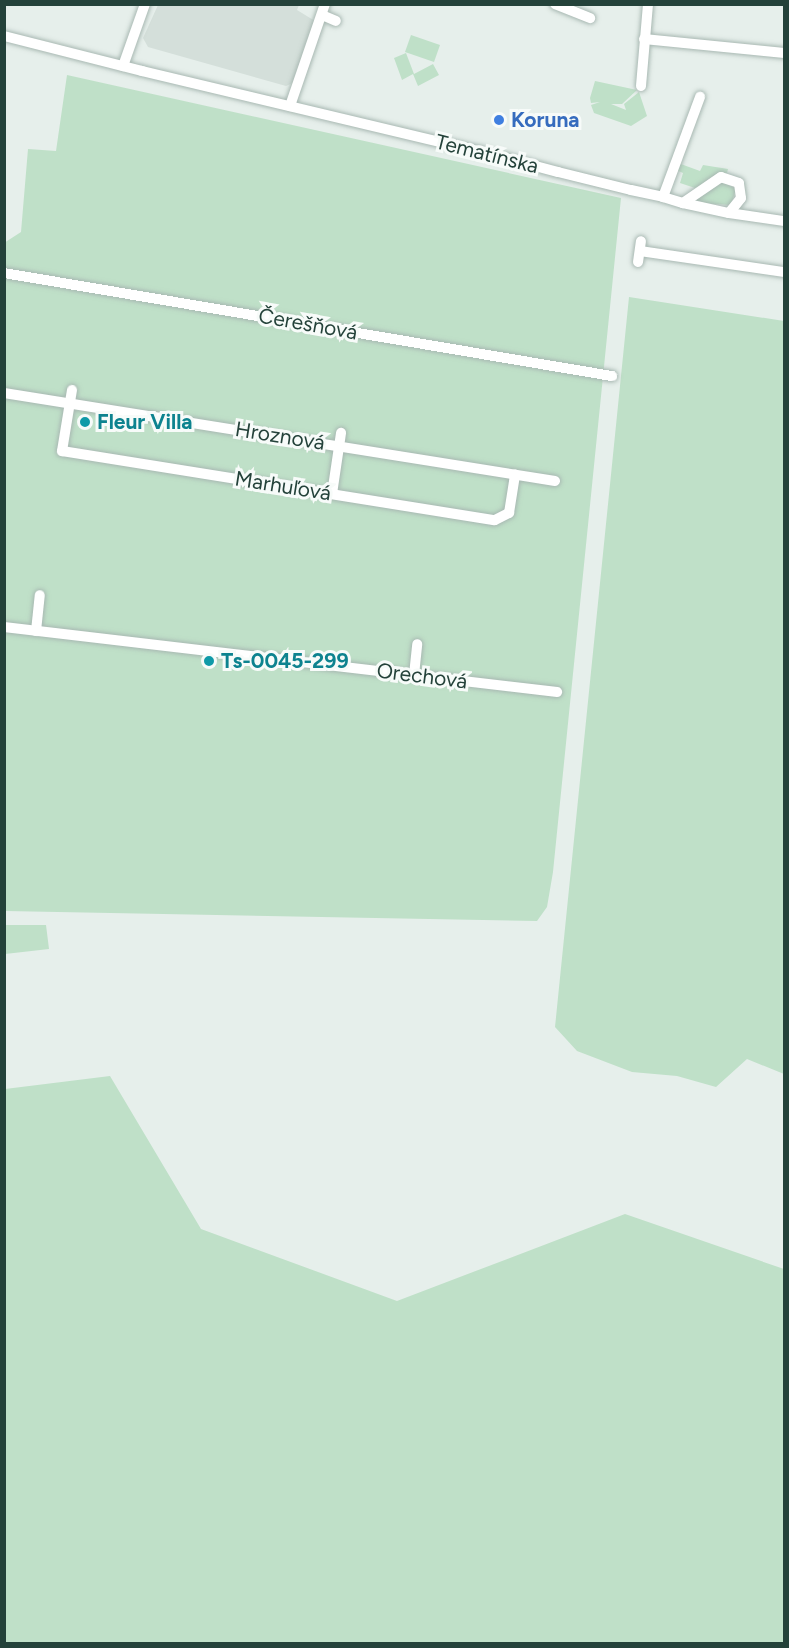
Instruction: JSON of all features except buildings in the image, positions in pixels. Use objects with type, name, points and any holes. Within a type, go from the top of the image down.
[{"type":"street","points":[[123,66],[145,4]]},
{"type":"street","points":[[555,4],[590,18]]},
{"type":"street","points":[[641,86],[648,4]]},
{"type":"street","points":[[290,106],[323,10],[336,21]]},
{"type":"street","name":"Tematínska","points":[[4,36],[683,203],[784,221]]},
{"type":"street","points":[[644,39],[784,53]]},
{"type":"street","points":[[663,197],[700,97]]},
{"type":"street","points":[[683,203],[709,182],[731,178],[739,183],[741,198],[729,213]]},
{"type":"street","points":[[640,251],[784,272]]},
{"type":"street","name":"Čerešňová","points":[[4,273],[612,376]]},
{"type":"street","points":[[70,403],[72,390]]},
{"type":"street","name":"Hroznová","points":[[4,393],[555,481]]},
{"type":"street","name":"Marhuľová","points":[[70,403],[62,451],[504,520],[515,474]]},
{"type":"street","points":[[332,494],[341,433]]},
{"type":"street","points":[[36,631],[40,595]]},
{"type":"street","name":"Orechová","points":[[4,627],[557,692]]},
{"type":"street","points":[[414,675],[417,644]]},
{"type":"shaded area","points":[[158,5],[299,5],[297,10],[315,21],[295,82],[286,86],[148,47],[143,38]]},
{"type":"green space","points":[[411,35],[440,45],[434,62],[405,52]]},
{"type":"green space","points":[[406,53],[414,74],[433,64],[439,75],[418,86],[413,74],[402,80],[394,58]]},
{"type":"green space","points":[[67,75],[621,198],[553,872],[547,907],[537,921],[5,911],[4,243],[21,232],[28,149],[56,151]]},
{"type":"green space","points":[[595,81],[637,90],[622,104],[611,104],[626,110],[624,104],[639,92],[647,116],[631,126],[594,113],[591,105],[600,102],[591,103],[590,98]]},
{"type":"green space","points":[[678,163],[700,171],[703,165],[728,169],[727,173],[695,188],[680,183],[683,173],[676,170]]},
{"type":"green space","points":[[719,180],[736,189],[731,205],[697,203],[694,199]]},
{"type":"green space","points":[[629,297],[784,321],[784,1074],[747,1059],[716,1087],[677,1076],[632,1072],[577,1051],[555,1027]]},
{"type":"green space","points":[[4,925],[46,925],[49,949],[5,954]]},
{"type":"green space","points":[[110,1076],[201,1229],[397,1301],[625,1214],[784,1269],[784,1643],[5,1643],[5,1089]]},
{"type":"place","name":"Koruna","points":[[499,120]]},
{"type":"place","name":"Fleur Villa","points":[[85,422]]},
{"type":"place","name":"Ts-0045-299","points":[[209,661]]}]
